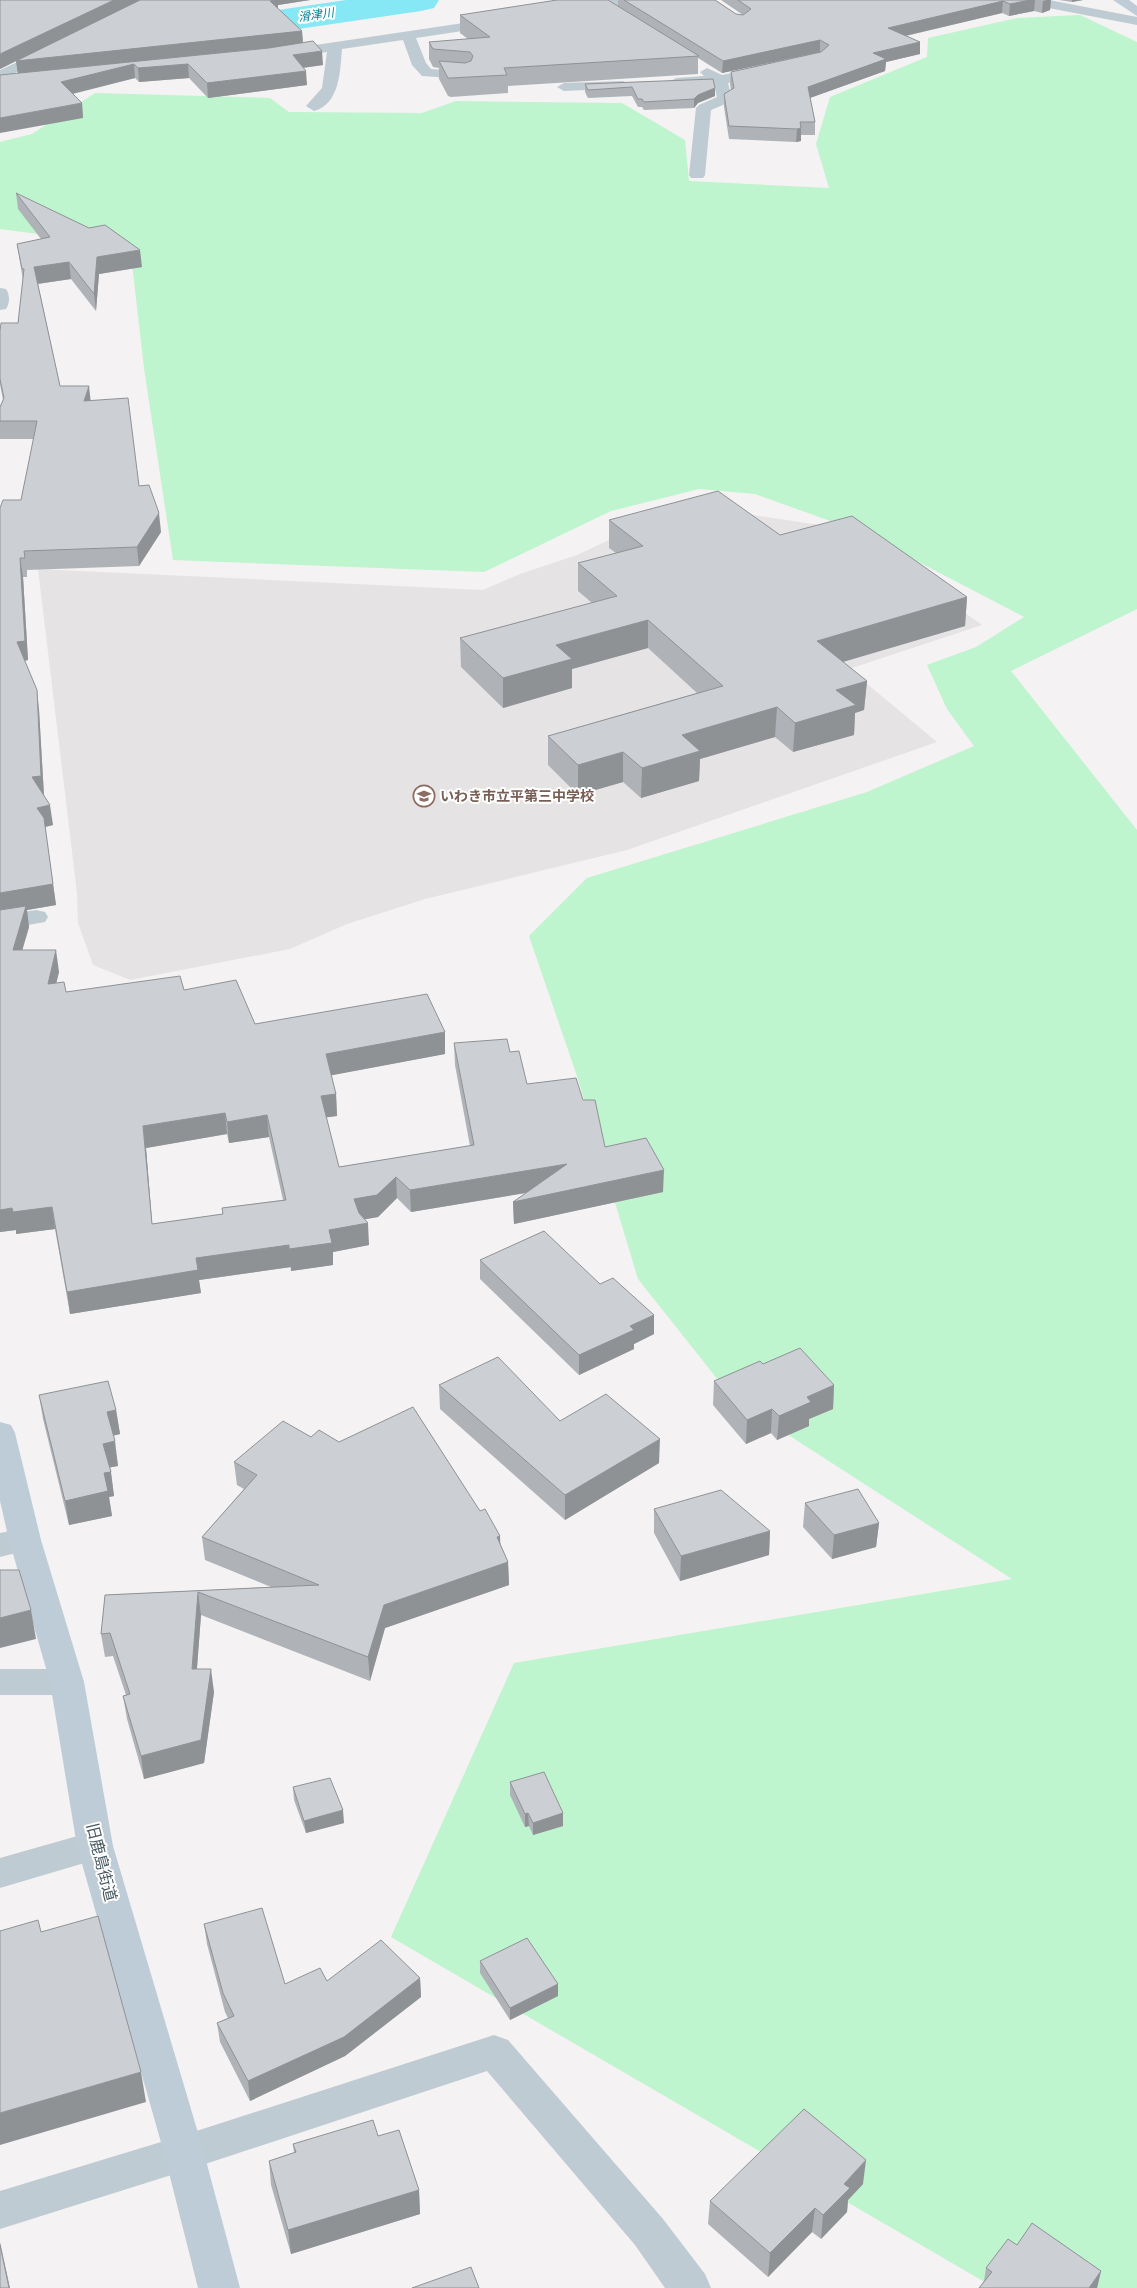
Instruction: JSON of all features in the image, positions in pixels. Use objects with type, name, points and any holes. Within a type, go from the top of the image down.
[{"type":"street","points":[[563,11],[630,0]]},
{"type":"street","points":[[1028,0],[1137,21]]},
{"type":"street","points":[[602,6],[617,16]]},
{"type":"street","points":[[270,56],[514,19]]},
{"type":"street","points":[[408,35],[419,65],[427,73],[465,75]]},
{"type":"street","points":[[0,76],[60,46]]},
{"type":"street","points":[[314,106],[322,102],[332,82],[335,46]]},
{"type":"street","points":[[696,65],[720,80],[725,99],[704,108],[697,175]]},
{"type":"street","points":[[661,83],[720,80],[783,66]]},
{"type":"street","points":[[0,83],[20,81]]},
{"type":"street","points":[[564,87],[642,84]]},
{"type":"street","points":[[0,292],[0,305]]},
{"type":"street","points":[[0,923],[36,917]]},
{"type":"street","name":"旧鹿島街道","points":[[0,1433],[13,1542],[67,1682],[95,1846],[184,2153],[219,2288]]},
{"type":"street","points":[[0,1682],[67,1682]]},
{"type":"street","points":[[0,1873],[95,1846]]},
{"type":"street","points":[[0,2210],[184,2153],[494,2052],[649,2232],[690,2288]]},
{"type":"shaded area","name":"いわき市立平第三中学校","points":[[704,508],[847,529],[982,625],[849,669],[937,742],[627,850],[425,899],[347,924],[290,949],[130,980],[93,965],[78,923],[77,893],[38,569],[483,590],[520,574],[577,555],[648,522]]},
{"type":"green space","points":[[1080,15],[1137,42],[1137,609],[1011,671],[1137,830],[1137,2288],[995,2288],[391,1937],[514,1663],[1012,1579],[734,1400],[638,1279],[577,1076],[529,936],[587,878],[867,792],[974,746],[947,709],[927,665],[976,647],[1024,617],[861,532],[755,494],[699,489],[611,511],[484,572],[173,560],[144,368],[130,246],[0,229],[0,142],[32,134],[95,93],[270,98],[289,112],[422,113],[456,101],[622,103],[685,140],[689,181],[829,188],[816,144],[830,97],[927,57],[928,38],[1017,18]]},
{"type":"building","points":[[0,0],[114,0],[0,54]]},
{"type":"building","points":[[140,0],[277,0],[270,1],[302,31],[16,61]]},
{"type":"building","points":[[557,0],[608,0],[699,56],[504,68],[507,75],[448,78],[439,61],[465,63],[471,61],[473,56],[470,52],[433,49],[429,42],[490,37],[460,15]]},
{"type":"building","points":[[624,0],[715,0],[736,14],[743,15],[751,9],[738,0],[1030,0],[1010,4],[1003,1],[888,28],[920,42],[873,53],[886,59],[808,87],[815,122],[800,122],[801,128],[797,129],[729,126],[724,94],[734,88],[731,72],[821,52],[829,45],[820,40],[723,61]]},
{"type":"building","points":[[313,41],[322,51],[293,55],[306,71],[207,83],[188,64],[138,68],[134,64],[61,82],[82,103],[0,118],[0,75],[269,48]]},
{"type":"building","points":[[713,79],[715,88],[698,95],[694,99],[644,102],[642,99],[638,99],[632,87],[588,90],[585,84]]},
{"type":"building","points":[[16,193],[89,228],[105,225],[140,250],[97,257],[94,294],[69,262],[34,267],[60,386],[89,386],[84,401],[128,398],[139,486],[149,485],[159,513],[137,547],[24,551],[25,558],[20,558],[25,641],[17,642],[37,690],[41,776],[32,777],[50,805],[37,808],[44,818],[53,884],[0,893],[0,508],[3,500],[21,500],[37,421],[0,421],[0,407],[4,398],[0,379],[0,331],[1,323],[18,323],[24,269],[22,269],[17,244],[50,237]]},
{"type":"building","points":[[718,491],[780,535],[852,516],[967,597],[817,641],[867,681],[836,690],[856,705],[795,723],[777,707],[682,735],[700,751],[642,768],[623,752],[578,765],[548,736],[723,686],[648,620],[556,645],[572,659],[503,678],[460,638],[617,596],[578,563],[643,546],[609,520]]},
{"type":"building","points":[[26,906],[13,950],[56,950],[48,984],[64,982],[66,992],[180,976],[184,990],[236,980],[255,1024],[427,994],[445,1032],[326,1054],[336,1094],[321,1096],[339,1167],[474,1145],[454,1043],[507,1039],[510,1052],[519,1051],[527,1084],[576,1078],[583,1100],[595,1100],[605,1147],[646,1138],[664,1170],[513,1202],[567,1164],[410,1190],[396,1177],[377,1195],[354,1199],[359,1213],[368,1223],[329,1230],[332,1243],[289,1249],[289,1245],[196,1258],[198,1270],[67,1292],[52,1207],[13,1212],[12,1208],[0,1210],[0,910]],"holes":[[[225,1113],[227,1122],[267,1115],[286,1200],[222,1208],[223,1214],[152,1224],[143,1126]]]},
{"type":"building","points":[[544,1231],[600,1284],[613,1278],[654,1315],[630,1326],[634,1330],[579,1355],[480,1260]]},
{"type":"building","points":[[800,1348],[834,1385],[807,1397],[811,1402],[779,1416],[772,1409],[747,1420],[714,1381],[760,1361],[763,1364]]},
{"type":"building","points":[[498,1357],[560,1421],[606,1394],[660,1439],[565,1495],[439,1385]]},
{"type":"building","points":[[108,1381],[116,1410],[107,1412],[115,1441],[103,1444],[111,1472],[104,1473],[108,1491],[65,1501],[39,1395]]},
{"type":"building","points":[[413,1407],[480,1511],[485,1509],[500,1536],[497,1537],[508,1562],[384,1605],[368,1657],[198,1592],[192,1669],[211,1669],[201,1740],[141,1756],[123,1696],[130,1694],[110,1633],[101,1634],[105,1595],[319,1585],[202,1537],[257,1475],[234,1462],[283,1421],[311,1437],[319,1430],[339,1442]]},
{"type":"building","points":[[858,1489],[879,1523],[834,1535],[805,1503]]},
{"type":"building","points":[[721,1490],[770,1531],[681,1556],[654,1509]]},
{"type":"building","points":[[0,1570],[19,1570],[31,1610],[0,1618]]},
{"type":"building","points":[[544,1772],[563,1813],[533,1823],[528,1813],[525,1814],[510,1782]]},
{"type":"building","points":[[330,1778],[343,1810],[304,1821],[293,1787]]},
{"type":"building","points":[[262,1908],[285,1984],[320,1968],[327,1981],[381,1940],[420,1978],[344,2037],[248,2081],[217,2023],[234,2016],[223,1993],[204,1924]]},
{"type":"building","points":[[98,1916],[141,2072],[0,2113],[0,1931],[38,1920],[41,1932]]},
{"type":"building","points":[[527,1938],[558,1984],[510,2008],[480,1961]]},
{"type":"building","points":[[804,2109],[866,2160],[844,2184],[850,2188],[823,2215],[815,2208],[770,2253],[710,2201]]},
{"type":"building","points":[[373,2120],[378,2136],[399,2130],[419,2190],[288,2230],[269,2161],[296,2152],[293,2144]]},
{"type":"building","points":[[1032,2223],[1101,2271],[1089,2288],[979,2288],[992,2272],[986,2268],[1008,2239],[1017,2245]]},
{"type":"building","points":[[0,2245],[9,2288],[0,2288]]},
{"type":"building","points":[[471,2267],[479,2288],[412,2288]]},
{"type":"waterway","name":"滑津川","points":[[0,39],[230,28],[421,0]]},
{"type":"place","name":"いわき市立平第三中学校","points":[[424,796]]}]
